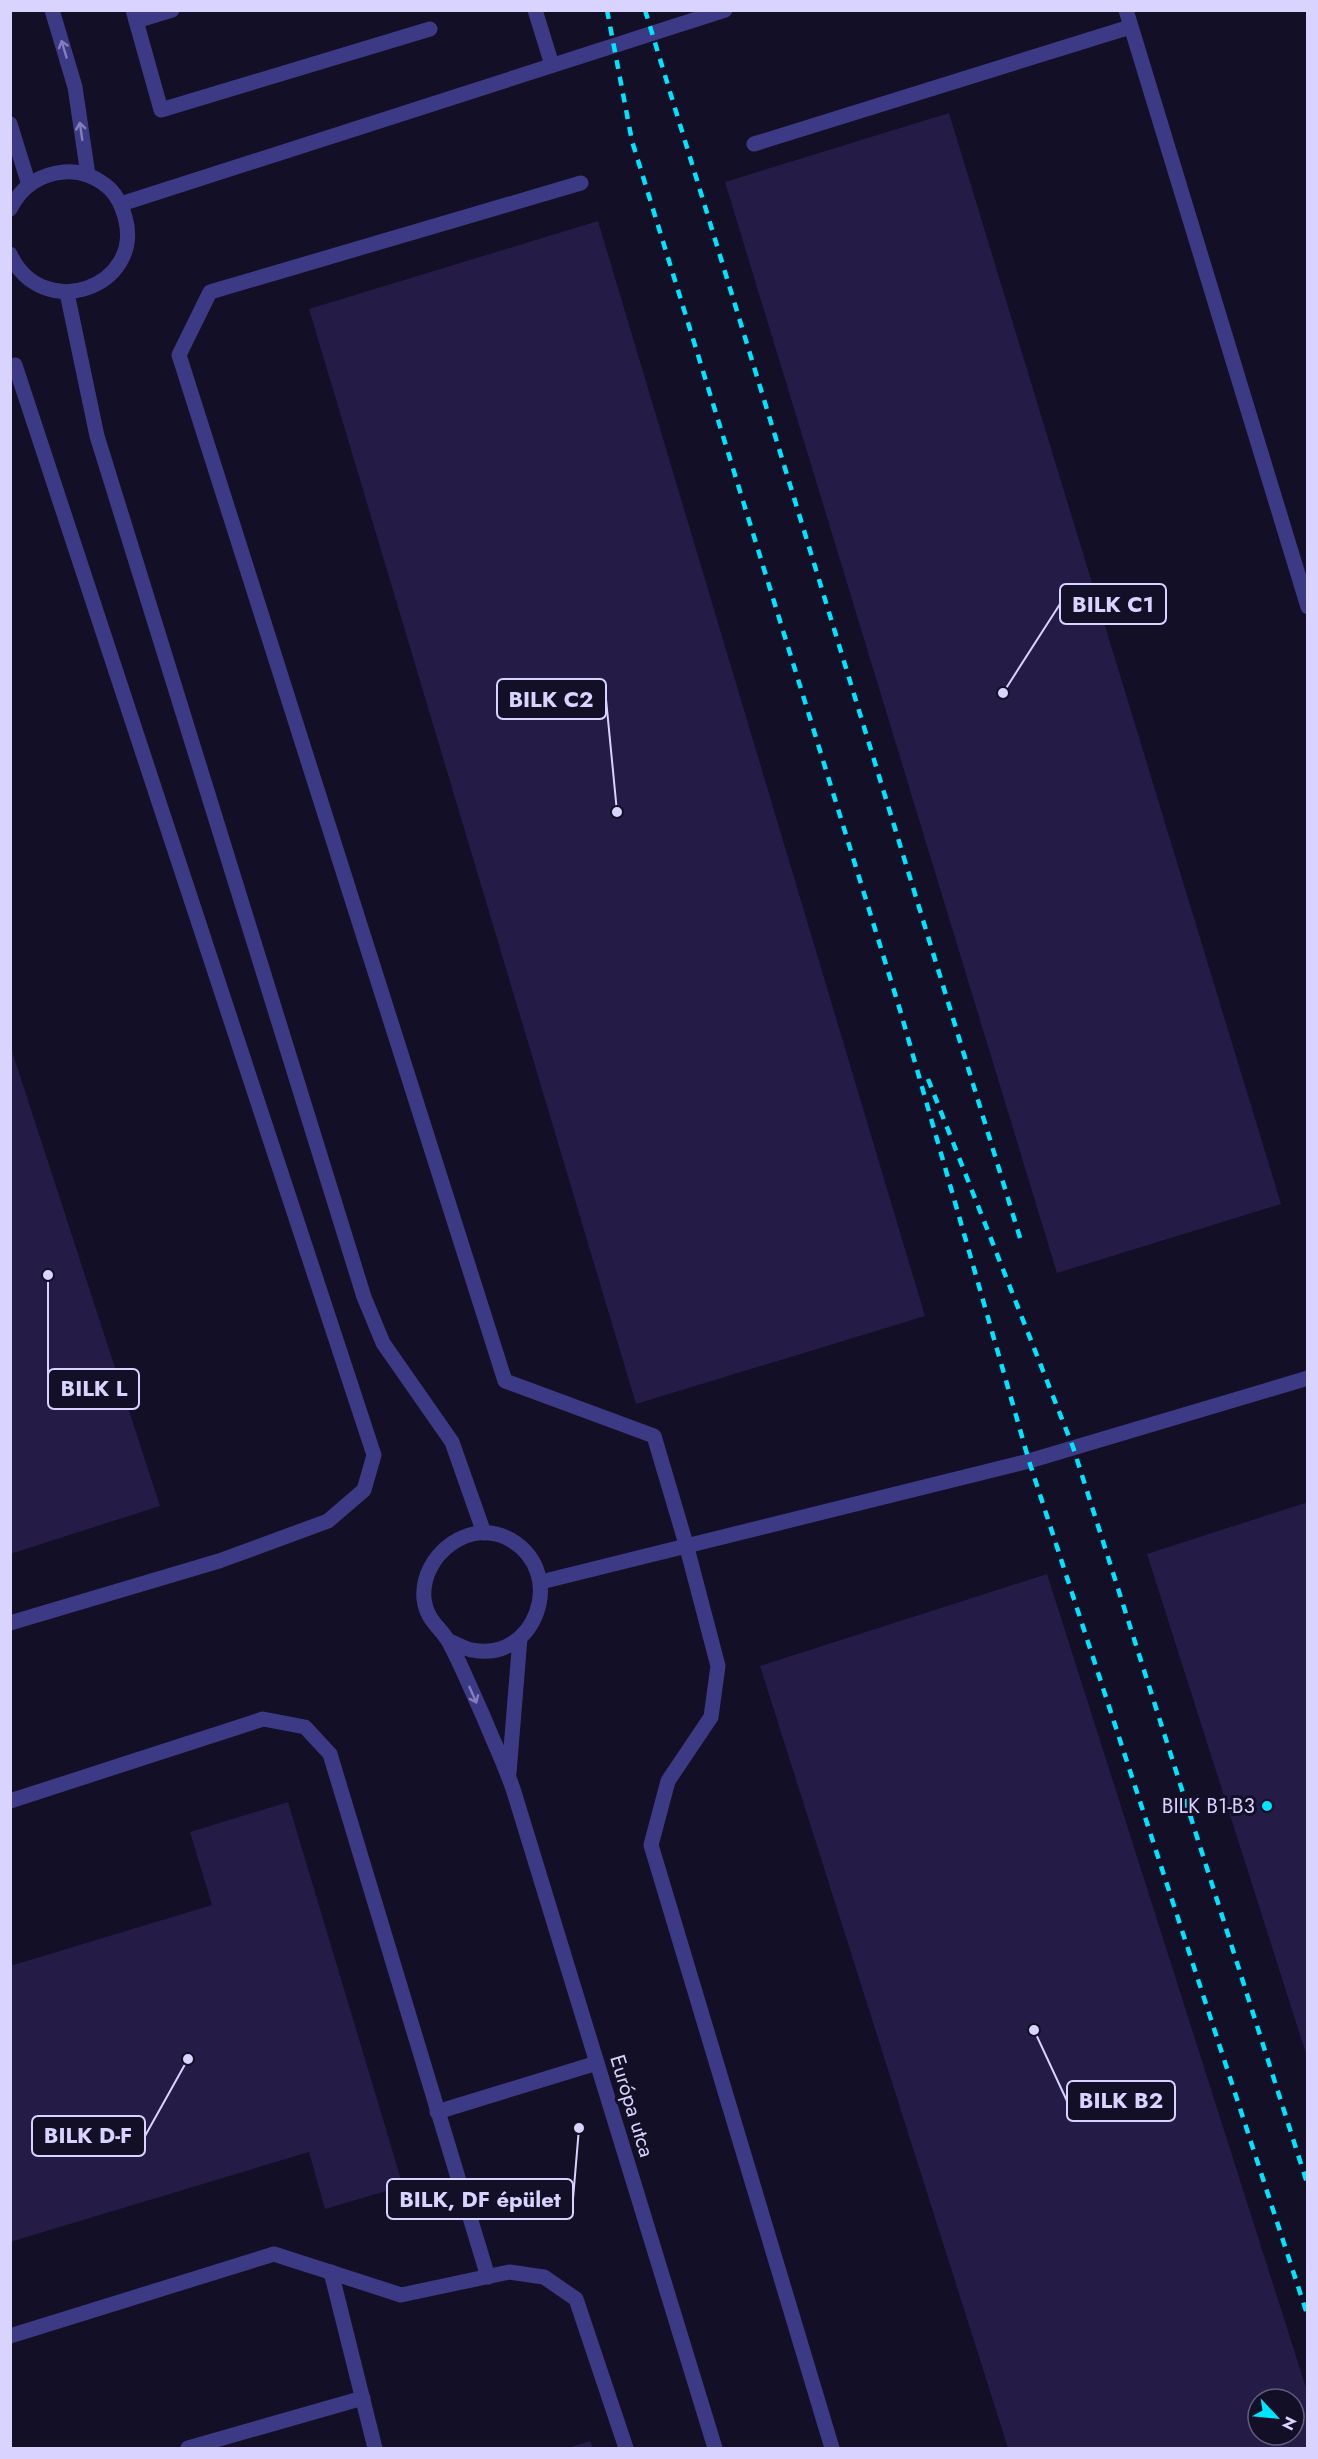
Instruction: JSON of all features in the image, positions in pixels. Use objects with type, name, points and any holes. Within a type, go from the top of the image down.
[{"type":"street","points":[[52,10],[75,87],[88,175]]},
{"type":"street","points":[[172,10],[134,16],[161,110],[429,29]]},
{"type":"street","points":[[535,10],[552,65]]},
{"type":"street","points":[[121,204],[725,10]]},
{"type":"street","points":[[1126,10],[1308,607]]},
{"type":"street","points":[[754,144],[1130,27]]},
{"type":"street","points":[[10,124],[29,185]]},
{"type":"street","points":[[10,209],[18,195],[29,185],[46,175],[67,171],[88,175],[112,192],[121,204],[127,224],[127,244],[119,264],[105,279],[87,289],[67,293],[49,291],[33,283],[10,277]]},
{"type":"street","points":[[581,183],[210,292],[179,355],[505,1381],[654,1436],[686,1544],[718,1666],[711,1717],[668,1781],[651,1845],[832,2448]]},
{"type":"street","points":[[10,254],[20,271],[33,283]]},
{"type":"street","points":[[67,293],[97,436],[364,1297],[383,1343],[452,1442],[484,1533],[510,1539],[531,1557],[541,1582],[541,1602],[534,1622],[520,1638],[498,1649],[473,1651],[449,1641]]},
{"type":"street","points":[[10,1623],[219,1561],[328,1521],[364,1491],[374,1455],[15,365]]},
{"type":"street","points":[[541,1582],[686,1544],[1029,1461],[1308,1378]]},
{"type":"street","name":"Európa utca","points":[[484,1533],[460,1538],[439,1552],[426,1574],[424,1599],[432,1623],[449,1641],[509,1776],[716,2448]]},
{"type":"street","name":"Európa utca","points":[[509,1776],[520,1638]]},
{"type":"street","points":[[10,1802],[263,1719],[305,1727],[330,1754],[488,2277]]},
{"type":"street","points":[[437,2112],[597,2063]]},
{"type":"street","points":[[10,2336],[274,2254],[401,2295],[510,2272],[544,2277],[576,2299],[626,2448]]},
{"type":"street","points":[[331,2272],[375,2448]]},
{"type":"street","points":[[188,2448],[363,2398]]},
{"type":"building","points":[[949,113],[1281,1204],[1057,1273],[725,182]]},
{"type":"building","points":[[598,221],[925,1316],[636,1404],[309,309]]},
{"type":"building","points":[[10,1045],[160,1506],[10,1554]]},
{"type":"building","name":"BILK B1-B3","points":[[1308,1502],[1308,2057],[1307,2057],[1147,1554]]},
{"type":"building","points":[[1047,1574],[1306,2387],[1246,2387],[1246,2447],[1306,2447],[1306,2388],[1308,2448],[1008,2448],[760,1666]]},
{"type":"building","points":[[288,1802],[403,2186],[325,2209],[309,2152],[10,2242],[10,1966],[212,1905],[190,1832]]},
{"type":"building","points":[[590,2441],[593,2448],[568,2448]]},
{"type":"railway","points":[[607,10],[632,141],[900,1010],[1029,1461],[1308,2317]]},
{"type":"railway","points":[[645,10],[1021,1241]]},
{"type":"railway","points":[[928,1079],[1073,1447],[1308,2186]]},
{"type":"place","name":"BILK C1","points":[[1003,693]]},
{"type":"place","name":"BILK C2","points":[[617,812]]},
{"type":"place","name":"BILK L","points":[[48,1275]]},
{"type":"place","name":"BILK B1-B3","points":[[1267,1806]]},
{"type":"place","name":"BILK B2","points":[[1034,2030]]},
{"type":"place","name":"BILK D-F","points":[[188,2059]]},
{"type":"place","name":"BILK, DF épület","points":[[579,2128]]}]
